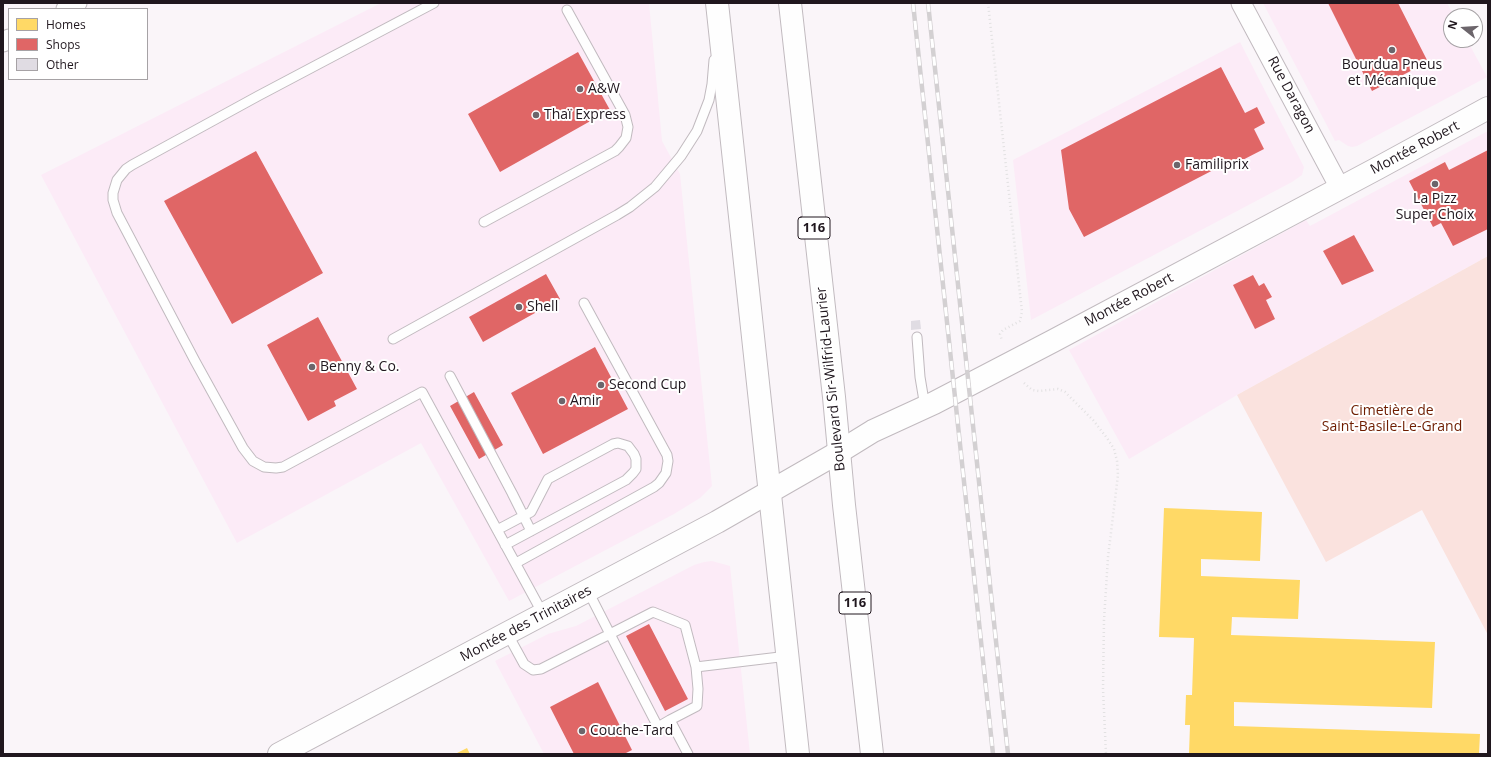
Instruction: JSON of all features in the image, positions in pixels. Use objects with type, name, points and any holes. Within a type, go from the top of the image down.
[{"type":"main road","points":[[717,3],[798,754]]},
{"type":"main road","name":"Boulevard Sir-Wilfrid-Laurier","points":[[790,3],[872,754]]},
{"type":"main road","name":"Montée Robert","points":[[770,492],[839,452],[873,430],[925,407],[1053,341],[1488,108]]},
{"type":"main road","name":"Montée des Trinitaires","points":[[279,754],[588,591],[770,492]]},
{"type":"street","points":[[68,8],[77,3]]},
{"type":"street","name":"Rue Daragon","points":[[1241,3],[1340,188]]},
{"type":"lane","points":[[434,3],[258,96],[132,165],[126,169],[117,180],[113,193],[113,200],[117,213],[195,361],[243,448],[253,462],[264,467],[283,467],[422,392],[543,614]]},
{"type":"lane","points":[[393,339],[617,215],[655,186],[669,171],[690,143],[704,115],[712,84],[717,3]]},
{"type":"lane","points":[[484,222],[615,151],[620,147],[626,138],[628,126],[625,115],[567,10]]},
{"type":"lane","points":[[516,563],[654,487],[666,473],[668,461],[667,455],[584,303]]},
{"type":"lane","points":[[917,337],[920,377],[925,407]]},
{"type":"lane","points":[[450,376],[531,531]]},
{"type":"lane","points":[[497,530],[531,512],[548,479],[613,444],[623,444],[628,446],[634,454],[636,459],[636,469],[626,480],[505,545]]},
{"type":"lane","points":[[507,633],[524,664],[533,670],[541,669],[610,634],[653,612],[685,625],[696,667],[698,689],[696,706],[658,727],[610,634],[588,591]]},
{"type":"lane","points":[[696,667],[788,656]]},
{"type":"lane","points":[[670,720],[688,754]]},
{"type":"path","points":[[988,3],[1022,312],[1020,321],[1003,330],[1000,334],[1000,338]]},
{"type":"path","points":[[1022,381],[1032,390],[1039,391],[1058,389],[1065,392],[1093,420],[1107,438],[1114,449],[1117,461],[1118,475],[1108,557],[1104,620],[1103,689],[1106,754]]},
{"type":"shaded area","points":[[381,3],[649,3],[662,141],[680,174],[712,486],[700,498],[674,514],[509,601],[421,443],[237,543],[41,175]]},
{"type":"shaded area","points":[[1263,3],[1447,3],[1450,8],[1443,8],[1443,48],[1471,48],[1487,77],[1357,146],[1352,147],[1339,140],[1335,141]]},
{"type":"shaded area","points":[[1240,42],[1304,167],[1302,175],[1292,182],[1031,320],[1013,160]]},
{"type":"shaded area","points":[[1488,131],[1488,256],[1237,395],[1129,459],[1069,350],[1306,220],[1310,226]]},
{"type":"shaded area","points":[[712,561],[730,566],[750,754],[544,754],[495,661],[548,634],[576,626],[694,565]]},
{"type":"green space","name":"Cimetière de Saint-Basile-Le-Grand","points":[[1488,256],[1488,635],[1422,510],[1326,562],[1237,395]]},
{"type":"building: Homes","points":[[1164,508],[1262,512],[1260,561],[1201,559],[1201,576],[1300,580],[1298,619],[1232,617],[1231,635],[1435,642],[1432,708],[1234,702],[1234,726],[1480,734],[1479,754],[1189,754],[1190,725],[1185,725],[1186,695],[1192,695],[1194,638],[1159,637]]},
{"type":"building: Homes","points":[[467,748],[470,754],[455,754]]},
{"type":"building: Shops","points":[[1328,3],[1398,3],[1428,62],[1372,91]]},
{"type":"building: Shops","points":[[578,52],[610,110],[500,172],[468,114]]},
{"type":"building: Shops","points":[[1221,67],[1245,113],[1257,107],[1265,123],[1254,129],[1264,149],[1225,169],[1223,165],[1084,237],[1069,209],[1061,150]]},
{"type":"building: Shops","points":[[1488,150],[1488,229],[1453,246],[1441,223],[1433,227],[1409,181],[1445,162],[1449,170]]},
{"type":"building: Shops","points":[[256,151],[323,273],[232,324],[164,201]]},
{"type":"building: Shops","points":[[1354,235],[1374,271],[1342,285],[1323,251]]},
{"type":"building: Shops","points":[[546,274],[560,299],[483,342],[469,317]]},
{"type":"building: Shops","points":[[1253,275],[1259,286],[1264,283],[1272,297],[1266,300],[1275,319],[1255,329],[1233,285]]},
{"type":"building: Shops","name":"Benny & Co.","points":[[318,317],[357,389],[334,401],[336,406],[308,421],[267,345]]},
{"type":"building: Shops","points":[[595,347],[628,409],[543,454],[511,393]]},
{"type":"building: Shops","points":[[474,392],[503,445],[479,459],[450,406]]},
{"type":"building: Shops","points":[[649,624],[688,699],[665,711],[626,636]]},
{"type":"building: Shops","points":[[598,682],[632,750],[624,754],[574,754],[550,707]]},
{"type":"building: Other","points":[[920,320],[921,329],[911,330],[911,321]]},
{"type":"railway","points":[[913,3],[993,754]]},
{"type":"railway","points":[[928,3],[1008,754]]},
{"type":"place","name":"Bourdua Pneus et Mécanique","points":[[1392,50]]},
{"type":"place","name":"A&W","points":[[580,89]]},
{"type":"place","name":"Thaï Express","points":[[536,115]]},
{"type":"place","name":"Familiprix","points":[[1177,165]]},
{"type":"place","name":"La Pizz Super Choix","points":[[1435,184]]},
{"type":"place","name":"Shell","points":[[519,307]]},
{"type":"place","name":"Benny & Co.","points":[[312,367]]},
{"type":"place","name":"Second Cup","points":[[601,385]]},
{"type":"place","name":"Amir","points":[[562,401]]},
{"type":"place","name":"Couche-Tard","points":[[582,731]]}]
